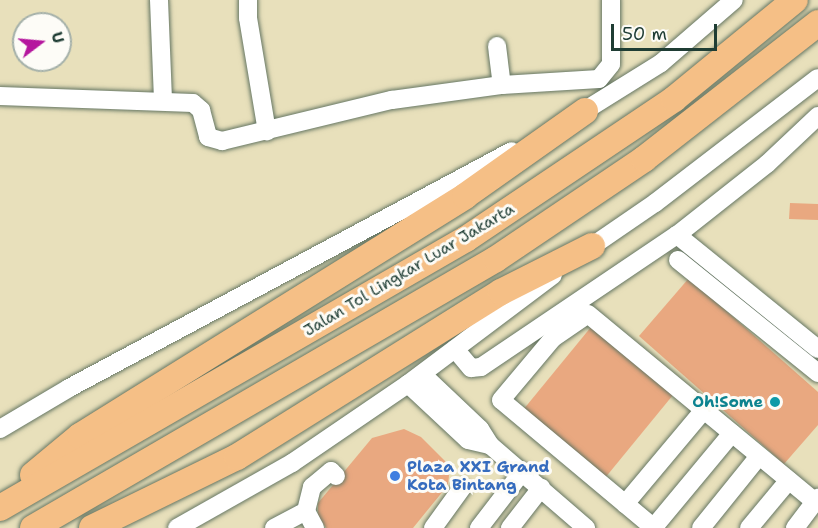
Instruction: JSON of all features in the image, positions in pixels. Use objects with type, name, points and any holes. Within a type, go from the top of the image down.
[{"type":"highway","name":"Jalan Tol Lingkar Luar Jakarta","points":[[0,508],[466,239],[674,99],[795,0]]},
{"type":"highway","name":"Jalan Tol Lingkar Luar Jakarta","points":[[33,528],[496,259],[644,159],[818,23]]},
{"type":"highway","points":[[0,502],[80,436],[465,196],[585,111]]},
{"type":"highway","points":[[92,528],[237,457],[501,292],[592,246]]},
{"type":"street","points":[[159,0],[163,101]]},
{"type":"street","points":[[248,0],[248,18],[267,131]]},
{"type":"street","points":[[0,96],[163,101],[198,106],[212,140],[222,141],[392,100],[502,85],[599,79],[605,75],[610,64],[611,0]]},
{"type":"street","points":[[0,429],[129,355],[585,111],[661,63],[734,0]]},
{"type":"street","points":[[498,46],[502,85]]},
{"type":"street","points":[[177,528],[292,463],[415,379],[592,246],[655,203],[818,78]]},
{"type":"street","points":[[455,349],[471,368],[481,367],[677,234],[767,164],[818,116]]},
{"type":"street","points":[[677,234],[818,349]]},
{"type":"street","points":[[678,260],[818,373]]},
{"type":"street","points":[[732,433],[654,528],[501,400],[553,338],[588,314],[732,433],[759,456],[817,500],[795,528]]},
{"type":"street","points":[[415,379],[480,429],[490,445],[586,528]]},
{"type":"street","points":[[625,504],[704,410]]},
{"type":"street","points":[[701,528],[759,456]]},
{"type":"street","points":[[315,528],[306,511],[312,487],[331,471],[336,476]]},
{"type":"street","points":[[479,528],[522,472]]},
{"type":"street","points":[[748,528],[789,480]]},
{"type":"street","points":[[433,528],[462,488]]},
{"type":"street","points":[[499,503],[519,525],[541,488]]},
{"type":"street","points":[[274,528],[306,511]]},
{"type":"building","points":[[790,203],[818,204],[818,220],[789,219]]},
{"type":"building","points":[[689,278],[818,392],[818,425],[784,464],[639,336]]},
{"type":"building","points":[[591,327],[673,395],[605,478],[523,410]]},
{"type":"building","name":"Plaza XXI Grand Kota Bintang","points":[[404,429],[421,437],[450,466],[448,485],[413,528],[326,528],[318,515],[318,503],[372,438]]},
{"type":"place","name":"Oh!Some","points":[[775,402]]},
{"type":"place","name":"Plaza XXI Grand Kota Bintang","points":[[395,476]]}]
